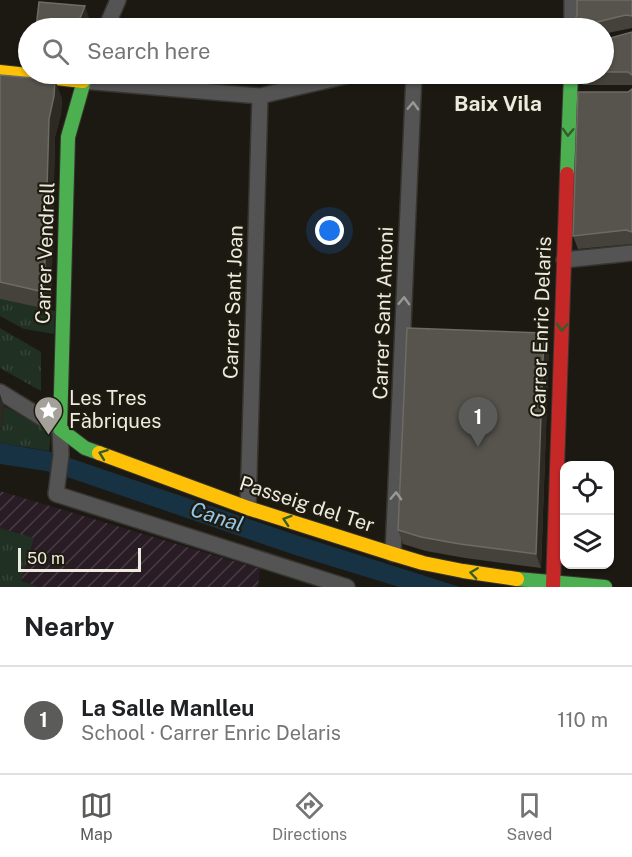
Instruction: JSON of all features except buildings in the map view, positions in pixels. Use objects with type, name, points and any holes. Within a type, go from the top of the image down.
[{"type":"street","points":[[110,18],[118,0]]},
{"type":"street","points":[[572,0],[572,18]]},
{"type":"street","points":[[0,72],[18,73]]},
{"type":"street","name":"Carrer Vendrell","points":[[60,429],[68,137],[82,84]]},
{"type":"street","points":[[149,84],[260,96],[311,84]]},
{"type":"street","name":"Carrer Sant Antoni","points":[[393,554],[414,84]]},
{"type":"street","name":"Carrer Enric Delaris","points":[[553,585],[564,260],[575,95],[573,84]]},
{"type":"street","name":"Carrer Sant Joan","points":[[248,508],[260,96]]},
{"type":"street","points":[[564,260],[632,253]]},
{"type":"street","name":"Passeig del Ter","points":[[0,392],[85,447],[248,508],[423,563],[553,585],[605,587]]},
{"type":"street","points":[[60,429],[61,455],[56,494],[347,587]]},
{"type":"shaded area","points":[[0,491],[260,569],[258,587],[40,587],[21,581],[33,538],[0,528]]},
{"type":"green space","points":[[0,299],[55,311],[54,334],[24,329],[0,316]]},
{"type":"green space","points":[[0,328],[41,352],[41,391],[0,368]]},
{"type":"green space","points":[[4,406],[51,432],[49,451],[0,443]]},
{"type":"green space","points":[[0,528],[34,538],[21,581],[40,587],[0,587]]},
{"type":"water","name":"Canal","points":[[0,443],[52,452],[299,536],[460,587],[399,587],[295,555],[70,478],[46,471],[0,464]]},
{"type":"traffic: fast","points":[[83,84],[68,137],[60,429],[85,448],[99,453]]},
{"type":"traffic: fast","points":[[567,174],[571,84]]},
{"type":"traffic: fast","points":[[517,579],[605,587]]},
{"type":"traffic: slow","points":[[0,72],[18,74]]},
{"type":"traffic: slow","points":[[99,453],[248,508],[393,554],[423,563],[517,579]]},
{"type":"traffic: jam","points":[[553,587],[567,174]]},
{"type":"place","name":"Les Tres Fàbriques","points":[[48,436]]},
{"type":"place","name":"La Salle Manlleu","points":[[478,447]]},
{"type":"district","name":"Baix Vila","points":[[498,104]]}]
